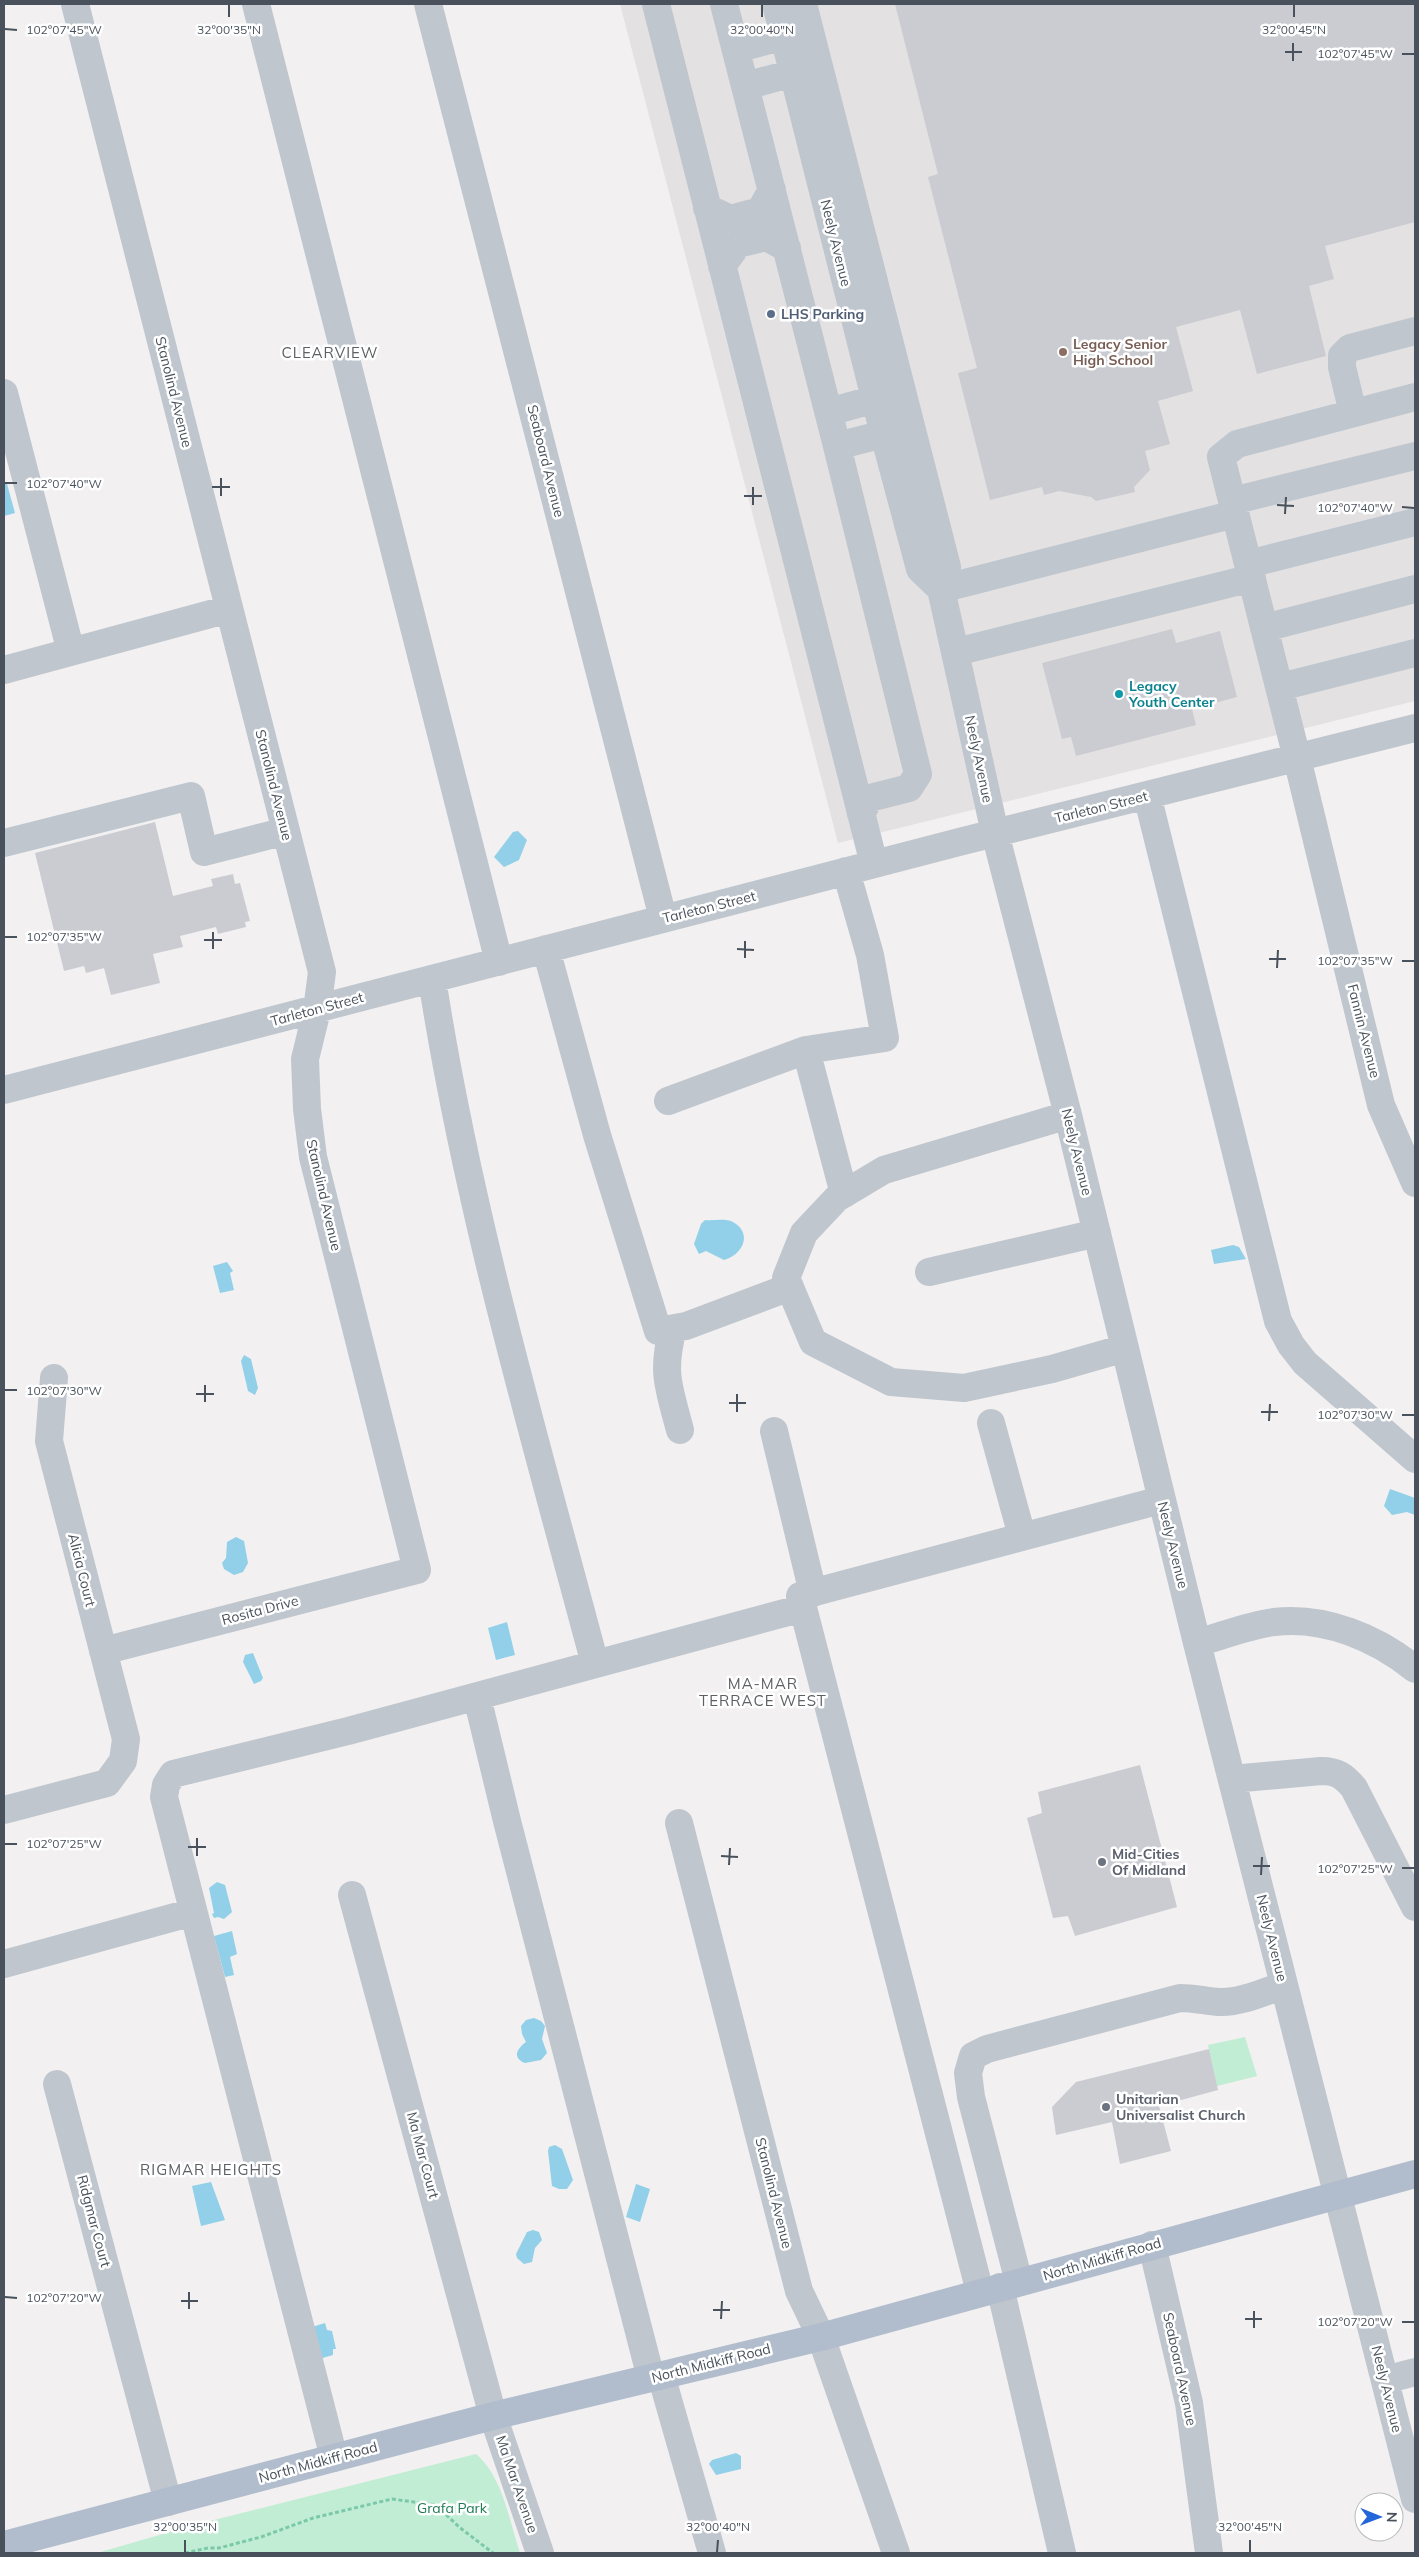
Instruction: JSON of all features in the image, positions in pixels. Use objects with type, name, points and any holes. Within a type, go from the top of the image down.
[{"type":"main road","name":"North Midkiff Road","points":[[4,2542],[168,2502],[493,2416],[821,2337],[1338,2193],[1415,2174]]},
{"type":"street","name":"Stanolind Avenue","points":[[75,4],[322,972],[317,1010],[305,1059],[307,1109],[314,1156],[417,1570]]},
{"type":"street","points":[[256,4],[499,962]]},
{"type":"street","name":"Seaboard Avenue","points":[[428,4],[663,918]]},
{"type":"street","points":[[656,4],[874,864]]},
{"type":"street","points":[[724,4],[829,412],[918,774],[909,788],[870,798],[861,814]]},
{"type":"street","name":"Neely Avenue","points":[[776,4],[875,400],[920,570],[941,589]]},
{"type":"street","name":"Neely Avenue","points":[[804,4],[947,567],[941,589],[995,833],[1068,1116],[1197,1643],[1415,2499]]},
{"type":"street","points":[[736,49],[784,36]]},
{"type":"street","points":[[745,86],[794,73]]},
{"type":"street","points":[[707,208],[730,219],[760,211],[772,190]]},
{"type":"street","points":[[722,266],[738,244],[766,237],[787,248]]},
{"type":"street","points":[[1415,332],[1350,348],[1342,356],[1342,367],[1353,413],[1415,397]]},
{"type":"street","points":[[4,393],[71,652]]},
{"type":"street","points":[[829,412],[875,400]]},
{"type":"street","name":"Fannin Avenue","points":[[1353,413],[1237,444],[1221,458],[1298,758],[1382,1105],[1415,1183]]},
{"type":"street","points":[[837,446],[884,434]]},
{"type":"street","points":[[941,589],[1415,456]]},
{"type":"street","points":[[956,652],[1250,571],[1415,522]]},
{"type":"street","points":[[1264,628],[1415,589]]},
{"type":"street","points":[[4,670],[230,609]]},
{"type":"street","points":[[1280,687],[1415,653]]},
{"type":"street","name":"Tarleton Street","points":[[4,1090],[846,871],[1415,728]]},
{"type":"street","points":[[1146,795],[1278,1321],[1291,1345],[1305,1363],[1415,1459]]},
{"type":"street","points":[[4,843],[190,796],[204,852],[286,831]]},
{"type":"street","points":[[668,1101],[806,1050],[885,1038],[870,955],[846,871]]},
{"type":"street","points":[[546,949],[598,1135],[658,1331],[686,1326],[790,1287]]},
{"type":"street","points":[[432,979],[463,1152],[493,1277],[595,1664]]},
{"type":"street","points":[[806,1050],[844,1194]]},
{"type":"street","points":[[1068,1116],[884,1170],[837,1198],[804,1233],[786,1278],[813,1342],[891,1382],[964,1388],[1052,1369],[1125,1348]]},
{"type":"street","points":[[929,1272],[1097,1233]]},
{"type":"street","points":[[673,1329],[666,1354],[666,1374],[680,1430]]},
{"type":"street","name":"Alicia Court","points":[[4,1810],[107,1783],[124,1761],[126,1739],[49,1441],[54,1378]]},
{"type":"street","points":[[992,1423],[1022,1536]]},
{"type":"street","points":[[774,1431],[808,1600],[1000,2287],[1062,2553]]},
{"type":"street","points":[[334,2458],[164,1797],[166,1785],[174,1774],[477,1697],[595,1664],[1022,1536],[1162,1500]]},
{"type":"street","name":"Rosita Drive","points":[[103,1651],[417,1570]]},
{"type":"street","points":[[1197,1643],[1274,1622],[1309,1621],[1360,1634],[1415,1669]]},
{"type":"street","points":[[477,1697],[507,1821],[656,2376],[712,2553]]},
{"type":"street","points":[[1232,1779],[1321,1771],[1332,1771],[1345,1777],[1354,1788],[1415,1907]]},
{"type":"street","name":"Stanolind Avenue","points":[[679,1823],[799,2291],[821,2337],[896,2553]]},
{"type":"street","name":"Ma Mar Court","points":[[352,1895],[493,2416]]},
{"type":"street","points":[[4,1964],[193,1912]]},
{"type":"street","points":[[1000,2287],[968,2073],[973,2056],[987,2049],[1180,1998],[1200,1998],[1220,2002],[1242,1999],[1284,1985]]},
{"type":"street","name":"Ridgmar Court","points":[[57,2084],[168,2502]]},
{"type":"street","name":"Seaboard Avenue","points":[[1152,2245],[1189,2403],[1209,2553]]},
{"type":"street","points":[[1385,2380],[1415,2372]]},
{"type":"street","name":"Ma Mar Avenue","points":[[493,2416],[540,2553]]},
{"type":"path","points":[[185,2553],[228,2546],[313,2518],[392,2499],[436,2505],[459,2527],[493,2553]]},
{"type":"shaded area","name":"Legacy Senior High School","points":[[620,4],[1415,4],[1415,701],[838,843]]},
{"type":"green space","points":[[1245,2037],[1257,2076],[1217,2086],[1208,2045]]},
{"type":"green space","name":"Grafa Park","points":[[476,2454],[493,2475],[499,2487],[520,2553],[97,2553],[194,2525]]},
{"type":"water","points":[[4,484],[7,484],[15,513],[4,516]]},
{"type":"water","points":[[518,831],[527,840],[519,860],[504,867],[494,857],[513,832]]},
{"type":"water","points":[[705,1220],[730,1221],[739,1227],[743,1232],[744,1238],[736,1254],[724,1260],[706,1251],[699,1254],[694,1244],[701,1224]]},
{"type":"water","points":[[1233,1245],[1239,1247],[1246,1259],[1214,1264],[1211,1250]]},
{"type":"water","points":[[227,1262],[233,1271],[230,1273],[234,1290],[220,1293],[213,1266]]},
{"type":"water","points":[[244,1355],[251,1359],[258,1388],[255,1395],[248,1391],[241,1361]]},
{"type":"water","points":[[1390,1489],[1415,1498],[1415,1515],[1407,1512],[1392,1515],[1384,1506]]},
{"type":"water","points":[[236,1537],[244,1541],[248,1563],[243,1572],[234,1575],[224,1569],[222,1563],[226,1558],[227,1542]]},
{"type":"water","points":[[507,1622],[515,1655],[496,1660],[488,1628]]},
{"type":"water","points":[[253,1653],[263,1678],[254,1684],[243,1662],[245,1655]]},
{"type":"water","points":[[217,1882],[225,1885],[232,1912],[224,1919],[214,1918],[212,1914],[214,1913],[209,1888]]},
{"type":"water","points":[[232,1931],[237,1954],[230,1957],[234,1975],[225,1977],[214,1936]]},
{"type":"water","points":[[534,2018],[541,2021],[545,2026],[542,2039],[547,2053],[541,2060],[525,2063],[517,2055],[520,2047],[526,2042],[521,2026],[526,2020]]},
{"type":"water","points":[[555,2145],[562,2149],[573,2180],[567,2189],[559,2189],[552,2186],[548,2151],[549,2147]]},
{"type":"water","points":[[211,2182],[225,2220],[201,2226],[192,2186]]},
{"type":"water","points":[[636,2184],[650,2189],[640,2222],[626,2217]]},
{"type":"water","points":[[533,2230],[539,2232],[542,2240],[535,2248],[532,2262],[524,2264],[517,2258],[516,2254],[527,2232]]},
{"type":"water","points":[[325,2323],[327,2330],[332,2331],[336,2349],[333,2349],[333,2355],[319,2359],[312,2327]]},
{"type":"water","points":[[736,2453],[741,2456],[741,2469],[716,2475],[709,2464],[712,2460]]},
{"type":"building","points":[[895,4],[1415,4],[1415,222],[1325,246],[1334,279],[1309,286],[1326,356],[1257,374],[1240,310],[1176,327],[1193,391],[1158,401],[1170,444],[1145,451],[1150,470],[1134,487],[1135,492],[1096,501],[1091,497],[1059,491],[1044,495],[1042,487],[990,500],[958,373],[977,368],[928,177],[938,174]]},
{"type":"building","name":"Legacy Youth Center","points":[[1172,629],[1176,643],[1220,631],[1237,697],[1192,709],[1196,725],[1076,756],[1071,737],[1062,739],[1042,663]]},
{"type":"building","points":[[155,822],[173,896],[213,886],[211,879],[233,874],[235,884],[240,883],[250,921],[245,922],[246,927],[218,934],[216,927],[180,936],[183,947],[153,954],[160,983],[111,995],[104,968],[86,973],[84,966],[64,971],[35,853]]},
{"type":"building","name":"Mid-Cities Of Midland","points":[[1140,1765],[1177,1907],[1075,1936],[1068,1916],[1053,1918],[1027,1818],[1042,1813],[1038,1792]]},
{"type":"building","name":"Unitarian Universalist Church","points":[[1209,2049],[1218,2090],[1159,2106],[1171,2151],[1120,2164],[1112,2122],[1056,2135],[1052,2107],[1076,2082]]},
{"type":"place","name":"LHS Parking","points":[[771,314]]},
{"type":"place","name":"Legacy Senior High School","points":[[1063,352]]},
{"type":"place","name":"Legacy Youth Center","points":[[1119,694]]},
{"type":"place","name":"Mid-Cities Of Midland","points":[[1102,1862]]},
{"type":"place","name":"Unitarian Universalist Church","points":[[1106,2107]]},
{"type":"district","name":"CLEARVIEW","points":[[330,352]]},
{"type":"district","name":"MA-MAR TERRACE WEST","points":[[763,1692]]},
{"type":"district","name":"RIGMAR HEIGHTS","points":[[211,2169]]}]
